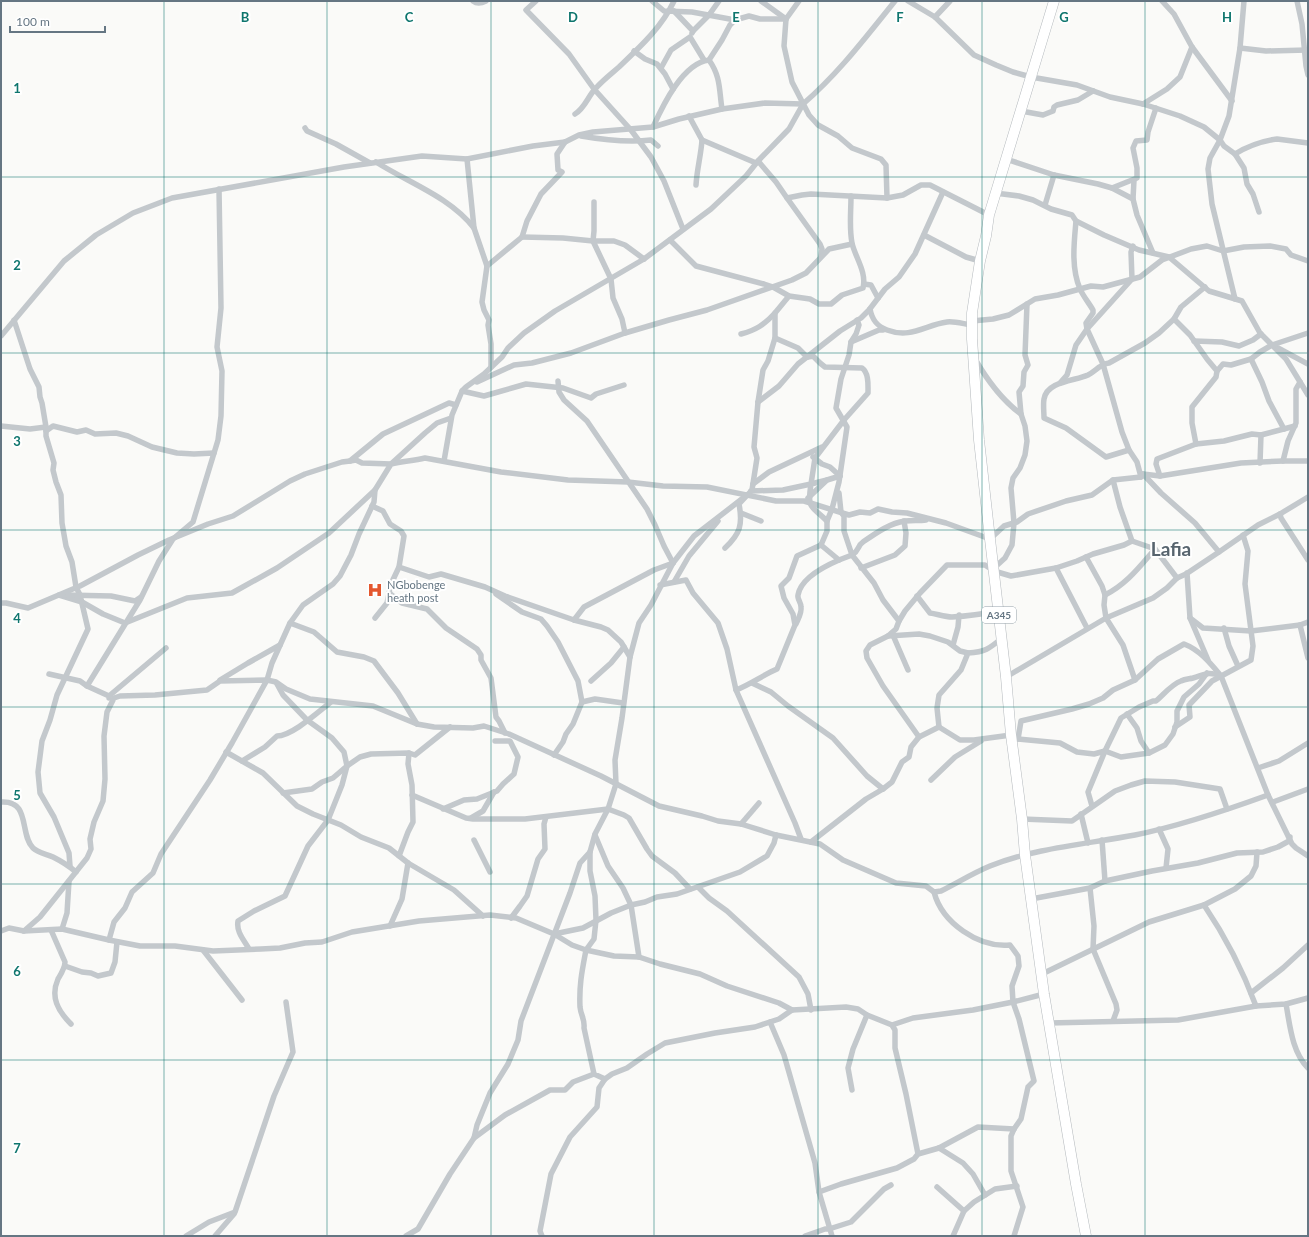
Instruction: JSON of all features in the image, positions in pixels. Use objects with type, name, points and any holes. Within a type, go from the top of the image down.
[{"type":"highway","name":"A345","points":[[1054,1],[989,215],[980,261],[972,313],[972,323],[979,440],[1014,737],[1024,855],[1044,994],[1086,1236]]},
{"type":"street","points":[[473,1],[476,3],[484,3],[486,1]]},
{"type":"street","points":[[536,1],[526,10],[569,54],[594,89],[631,130],[651,156],[664,181],[683,229]]},
{"type":"street","points":[[652,1],[664,11],[692,12],[735,20]]},
{"type":"street","points":[[575,114],[585,104],[594,89],[652,34],[672,11],[674,1]]},
{"type":"street","points":[[661,68],[671,50],[690,37],[693,31],[709,15],[719,1]]},
{"type":"street","points":[[761,1],[786,19]]},
{"type":"street","points":[[799,1],[786,19],[784,46],[792,82],[808,115],[818,125],[838,136],[852,148],[881,159],[886,165],[887,198]]},
{"type":"street","points":[[444,461],[451,418],[464,389],[484,374],[524,333],[555,311],[644,259],[711,209],[746,176],[757,162],[789,129],[803,104],[815,94],[857,49],[895,1]]},
{"type":"street","points":[[908,1],[935,17],[974,55],[1013,72],[1031,77],[1077,85],[1110,96],[1143,104],[1180,116],[1204,128],[1235,154],[1244,168],[1247,184],[1253,194],[1259,212]]},
{"type":"street","points":[[935,17],[950,1]]},
{"type":"street","points":[[1162,1],[1174,14],[1192,47],[1232,101]]},
{"type":"street","points":[[1235,299],[1212,204],[1208,169],[1210,158],[1220,140],[1229,116],[1240,48],[1244,1]]},
{"type":"street","points":[[1297,1],[1306,50],[1308,75]]},
{"type":"street","points":[[672,11],[693,31]]},
{"type":"street","points":[[653,127],[667,97],[684,75],[701,60],[706,60],[722,40],[730,24],[735,20],[749,16],[760,19],[786,19]]},
{"type":"street","points":[[690,37],[706,60],[715,68],[719,79],[722,110]]},
{"type":"street","points":[[1143,104],[1180,77],[1192,47]]},
{"type":"street","points":[[1240,48],[1266,51],[1306,50]]},
{"type":"street","points":[[634,51],[645,59],[657,64],[666,74],[673,89]]},
{"type":"street","points":[[1021,111],[1043,115],[1053,111],[1057,105],[1078,100],[1093,91]]},
{"type":"street","points":[[1,336],[64,261],[96,236],[133,213],[172,198],[373,163],[422,156],[467,159],[533,146],[564,142],[579,135],[593,132],[653,127],[689,116],[765,103],[803,104]]},
{"type":"street","points":[[1153,253],[1137,215],[1133,199],[1134,180],[1137,178],[1137,168],[1133,148],[1136,141],[1148,140],[1148,132],[1156,108]]},
{"type":"street","points":[[689,116],[702,140],[701,159],[697,167],[696,185]]},
{"type":"street","points":[[305,128],[307,131],[411,182],[454,208],[466,217],[474,228]]},
{"type":"street","points":[[579,135],[594,138],[640,142],[651,140],[658,146]]},
{"type":"street","points":[[1235,154],[1247,147],[1272,139],[1308,143]]},
{"type":"street","points":[[702,140],[757,162],[776,182],[820,244],[822,249],[821,256]]},
{"type":"street","points":[[487,266],[522,237],[527,221],[542,194],[562,172],[558,170],[557,154],[564,142]]},
{"type":"street","points":[[467,159],[474,228],[487,266],[482,302],[489,320],[488,325],[491,344],[491,367]]},
{"type":"street","points":[[1006,159],[1054,175],[1112,188],[1133,199]]},
{"type":"street","points":[[1045,205],[1054,175]]},
{"type":"street","points":[[1112,188],[1134,180]]},
{"type":"street","points":[[787,198],[806,194],[887,198],[903,195],[926,184],[934,186],[989,215]]},
{"type":"street","points":[[87,686],[142,597],[159,561],[173,539],[193,522],[218,440],[221,416],[222,371],[217,347],[221,308],[220,189]]},
{"type":"street","points":[[758,402],[779,386],[798,364],[870,309],[878,298],[903,272],[915,254],[944,192]]},
{"type":"street","points":[[996,193],[1019,196],[1045,205],[1072,215],[1076,221],[1139,250],[1169,257],[1189,272],[1209,291],[1242,301],[1261,334],[1286,359],[1308,395]]},
{"type":"street","points":[[670,240],[696,266],[773,287],[789,296],[810,299],[819,304],[831,304],[842,295],[863,288],[864,284],[860,265],[852,244],[850,222],[851,196]]},
{"type":"street","points":[[594,202],[593,241],[611,279],[613,298],[626,333]]},
{"type":"street","points":[[1076,221],[1074,253],[1075,269],[1080,289],[1093,310],[1093,313],[1086,323],[1087,329],[1103,364],[1122,432],[1129,450],[1137,462],[1142,475],[1195,523],[1219,552]]},
{"type":"street","points":[[924,235],[966,257],[980,261]]},
{"type":"street","points":[[522,237],[609,241],[620,243],[644,259]]},
{"type":"street","points":[[464,389],[514,365],[532,363],[571,353],[626,333],[707,310],[792,280],[806,273],[829,249],[852,244]]},
{"type":"street","points":[[1129,450],[1106,457],[1066,428],[1044,418],[1044,399],[1047,391],[1067,375],[1076,346],[1087,329],[1132,279],[1131,252],[1133,246]]},
{"type":"street","points":[[870,309],[871,316],[880,328],[904,334],[948,321],[972,323],[993,319],[1008,315],[1035,299],[1058,295],[1091,286],[1103,287],[1140,277],[1162,260],[1191,249],[1207,246],[1223,251],[1244,247],[1270,246],[1286,249],[1291,255],[1308,261]]},
{"type":"street","points":[[864,284],[871,285],[878,298]]},
{"type":"street","points":[[1060,382],[1075,380],[1089,374],[1103,364],[1109,363],[1145,343],[1174,320],[1181,307],[1205,288]]},
{"type":"street","points":[[741,334],[755,330],[767,322],[789,296]]},
{"type":"street","points":[[994,570],[1005,558],[1012,545],[1014,523],[1011,488],[1013,478],[1020,468],[1025,455],[1027,441],[1025,426],[1021,414],[1019,392],[1023,386],[1024,372],[1028,365],[1025,355],[1027,304]]},
{"type":"street","points":[[725,548],[737,536],[741,513],[739,504],[749,493],[753,484],[757,458],[754,447],[758,402],[763,370],[768,361],[775,338],[775,314]]},
{"type":"street","points":[[14,320],[30,369],[39,387],[46,436],[54,463],[53,470],[56,482],[61,495],[62,523],[66,546],[72,562],[76,588],[80,595],[88,629],[57,695],[42,741],[38,772],[40,793],[54,817],[69,852],[70,866]]},
{"type":"street","points":[[795,626],[794,614],[784,598],[781,586],[790,578],[797,556],[821,545],[827,531],[827,521],[839,483],[847,427],[836,408],[841,379],[851,342],[859,325],[857,320]]},
{"type":"street","points":[[1174,320],[1190,335],[1217,371]]},
{"type":"street","points":[[851,342],[879,330],[886,330]]},
{"type":"street","points":[[1196,444],[1192,423],[1192,407],[1216,377],[1217,371],[1223,364],[1231,365],[1251,359],[1260,352],[1272,346],[1308,333]]},
{"type":"street","points":[[1194,342],[1222,342],[1239,346],[1253,340],[1261,334]]},
{"type":"street","points":[[775,338],[798,348],[807,357]]},
{"type":"street","points":[[1272,346],[1308,364]]},
{"type":"street","points":[[973,355],[996,389],[1010,406],[1021,414]]},
{"type":"street","points":[[807,357],[813,356],[825,367],[862,368],[865,370],[867,379],[868,393],[844,420],[815,458],[808,500],[811,507],[827,521]]},
{"type":"street","points":[[1251,359],[1269,401],[1284,429]]},
{"type":"street","points":[[558,381],[559,392],[564,400],[587,421],[647,509],[673,563]]},
{"type":"street","points":[[1283,461],[1288,442],[1296,423],[1296,389],[1300,382]]},
{"type":"street","points":[[464,389],[484,396],[526,384],[559,387],[591,398],[596,394],[624,385]]},
{"type":"street","points":[[350,460],[374,440],[393,428],[405,424],[448,403],[456,405]]},
{"type":"street","points":[[58,595],[82,602],[125,623],[187,598],[232,593],[283,564],[330,533],[375,490],[391,464],[437,423],[451,418]]},
{"type":"street","points":[[1,426],[46,429],[53,426],[77,432],[86,430],[94,434],[116,434],[128,436],[152,447],[177,453],[214,453]]},
{"type":"street","points":[[1160,476],[1156,464],[1157,459],[1196,444],[1224,442],[1252,434],[1261,435],[1295,426]]},
{"type":"street","points":[[1260,463],[1261,435]]},
{"type":"street","points":[[753,484],[769,472],[807,453],[823,447]]},
{"type":"street","points":[[807,453],[822,464],[830,467],[840,476]]},
{"type":"street","points":[[1,604],[6,603],[28,608],[76,588],[138,555],[173,539],[208,524],[233,516],[290,481],[305,474],[350,460],[356,460],[362,463],[391,464],[412,462],[425,458],[501,472],[568,480],[628,482],[663,486],[707,487],[749,493],[776,501],[808,500],[849,515],[860,512],[870,513],[878,509],[907,513],[946,523],[990,539],[1004,526],[1014,523],[1028,514],[1053,505],[1092,495],[1113,480],[1142,475],[1160,476],[1205,470],[1241,463],[1308,461]]},
{"type":"street","points":[[594,1074],[584,1028],[585,1020],[580,1008],[580,982],[586,950],[594,939],[596,920],[595,896],[590,871],[590,852],[595,834],[608,810],[616,784],[615,760],[630,657],[639,623],[651,605],[660,585],[673,563],[694,536],[749,493],[783,490],[840,476]]},
{"type":"street","points":[[808,500],[827,480]]},
{"type":"street","points":[[1113,480],[1132,541]]},
{"type":"street","points":[[839,483],[839,499],[841,512],[844,516],[844,530],[852,555],[874,583],[883,600],[899,621]]},
{"type":"street","points":[[109,940],[114,922],[125,908],[132,892],[153,873],[161,854],[210,780],[226,752],[266,680],[290,623],[303,605],[333,584],[340,576],[374,502],[375,490]]},
{"type":"street","points":[[1006,677],[1087,628],[1106,618],[1153,598],[1167,588],[1177,578],[1187,573],[1258,525],[1308,497]]},
{"type":"street","points":[[372,506],[383,511],[390,524],[401,531],[404,536],[399,567],[391,584],[387,603],[375,618]]},
{"type":"street","points":[[674,582],[689,556],[717,522],[733,506]]},
{"type":"street","points":[[741,513],[762,521]]},
{"type":"street","points":[[1280,514],[1284,523],[1308,560]]},
{"type":"street","points":[[736,690],[752,683],[762,675],[777,669],[800,613],[801,606],[797,597],[800,586],[821,569],[858,552],[861,544],[879,531],[904,521],[928,519]]},
{"type":"street","points":[[862,568],[895,555],[905,546],[906,533],[904,521]]},
{"type":"street","points":[[1175,726],[1190,717],[1189,705],[1212,681],[1251,660],[1253,646],[1245,584],[1248,551],[1244,535]]},
{"type":"street","points":[[891,635],[896,629],[905,611],[917,596],[947,565],[985,565],[994,570],[1012,576],[1056,568],[1132,541],[1155,549],[1177,578]]},
{"type":"street","points":[[821,545],[839,560]]},
{"type":"street","points":[[1105,595],[1132,576],[1155,549]]},
{"type":"street","points":[[1086,557],[1105,595],[1104,605],[1106,618],[1123,646],[1135,680]]},
{"type":"street","points":[[574,620],[584,607],[654,570],[673,563]]},
{"type":"street","points":[[399,567],[429,578],[441,574],[488,588],[574,620],[608,630],[622,642],[630,657]]},
{"type":"street","points":[[1056,568],[1087,628]]},
{"type":"street","points":[[1187,573],[1190,618],[1209,662]]},
{"type":"street","points":[[660,585],[686,580],[693,593],[718,623],[727,648],[736,690],[795,822],[801,839]]},
{"type":"street","points":[[488,588],[522,612],[541,619],[544,622]]},
{"type":"street","points":[[389,593],[402,603],[427,609],[446,628],[477,649],[491,678],[496,718],[505,733]]},
{"type":"street","points":[[58,595],[111,596],[135,601],[142,597]]},
{"type":"street","points":[[917,596],[930,613],[951,617],[959,615],[971,616],[999,611]]},
{"type":"street","points":[[538,607],[544,622],[558,642],[572,668],[578,681],[582,702],[563,742],[554,755]]},
{"type":"street","points":[[952,645],[958,627],[959,615]]},
{"type":"street","points":[[1190,618],[1203,628],[1224,628],[1251,631],[1300,625],[1308,622]]},
{"type":"street","points":[[290,623],[314,632],[337,652],[364,657],[374,661],[398,693],[417,724]]},
{"type":"street","points":[[1300,625],[1308,658]]},
{"type":"street","points":[[1224,628],[1229,646],[1238,666]]},
{"type":"street","points":[[919,737],[882,686],[866,658],[866,651],[870,645],[891,635],[919,634],[948,642],[960,651],[968,653],[988,649],[1002,638]]},
{"type":"street","points":[[891,635],[908,670]]},
{"type":"street","points":[[1014,737],[1020,721],[1045,717],[1089,704],[1103,698],[1113,690],[1135,680],[1158,659],[1184,644],[1198,652],[1221,676],[1268,794],[1290,837],[1292,844],[1308,856]]},
{"type":"street","points":[[24,931],[40,917],[90,853],[90,839],[94,822],[104,801],[104,736],[107,712],[114,698],[120,696],[155,695],[207,690],[220,680],[248,663],[280,646]]},
{"type":"street","points":[[591,681],[611,664],[624,647]]},
{"type":"street","points":[[109,696],[166,648]]},
{"type":"street","points":[[939,728],[937,708],[939,695],[961,670],[968,653]]},
{"type":"street","points":[[1092,806],[1088,792],[1121,718],[1153,701],[1156,701],[1181,681],[1207,672],[1221,676]]},
{"type":"street","points":[[939,728],[960,740],[1014,737],[1060,743],[1077,752],[1094,754],[1105,751],[1120,757],[1149,753],[1165,745],[1173,734],[1177,722],[1177,711],[1184,698],[1199,684],[1207,672]]},
{"type":"street","points":[[49,674],[80,681],[87,686],[109,696]]},
{"type":"street","points":[[220,680],[266,680],[276,682],[286,689],[310,699],[373,706],[417,724],[434,727],[473,728],[484,726],[505,733],[601,776],[659,806],[718,821],[741,824],[776,835],[820,844],[843,860],[896,883],[926,886],[934,892],[937,902],[952,922],[978,940],[1002,946],[1010,945],[1014,948],[1018,956],[1019,966],[1012,986],[1013,1002],[1019,1019],[1034,1081],[1028,1087],[1021,1119],[1011,1136],[1011,1171],[1023,1207],[1014,1236]]},
{"type":"street","points":[[249,949],[238,931],[238,921],[254,911],[285,896],[308,846],[328,820],[342,785],[346,766],[344,752],[332,738],[307,720],[283,695],[276,682]]},
{"type":"street","points":[[752,683],[771,692],[833,738],[867,776],[883,790]]},
{"type":"street","points":[[109,696],[110,704]]},
{"type":"street","points":[[582,702],[595,699],[624,703]]},
{"type":"street","points":[[242,761],[277,736],[282,736],[294,730],[331,702]]},
{"type":"street","points":[[1127,714],[1137,728],[1141,741],[1149,753]]},
{"type":"street","points":[[283,793],[312,789],[322,782],[333,778],[346,766],[360,757],[371,754],[409,753],[415,755],[450,727]]},
{"type":"street","points":[[811,842],[866,799],[883,790],[892,782],[902,762],[909,757],[911,747],[919,737],[939,728]]},
{"type":"street","points":[[931,780],[955,757],[977,743],[993,737]]},
{"type":"street","points":[[471,819],[482,811],[494,792],[514,774],[518,757],[510,741],[495,741]]},
{"type":"street","points":[[1258,768],[1279,761],[1308,742]]},
{"type":"street","points":[[226,752],[263,774],[298,806],[341,825],[361,837],[389,848],[408,863],[454,890],[483,916]]},
{"type":"street","points":[[399,856],[413,822],[412,785],[408,764],[409,753]]},
{"type":"street","points":[[1022,819],[1072,821],[1115,791],[1145,781],[1175,782],[1220,789],[1227,809]]},
{"type":"street","points":[[1273,802],[1308,789]]},
{"type":"street","points":[[444,809],[464,800],[477,799],[494,792]]},
{"type":"street","points":[[934,892],[941,891],[990,866],[1024,855],[1135,835],[1159,829],[1227,809],[1268,794]]},
{"type":"street","points":[[412,795],[471,819],[520,819],[608,810],[624,815],[629,818],[652,856],[675,873],[690,889]]},
{"type":"street","points":[[1,802],[13,802],[17,806],[21,813],[29,842],[33,848],[70,866],[76,872]]},
{"type":"street","points":[[741,824],[759,803]]},
{"type":"street","points":[[1081,814],[1088,843]]},
{"type":"street","points":[[511,918],[527,896],[538,860],[546,849],[544,824],[546,817]]},
{"type":"street","points":[[1159,829],[1168,849],[1166,868]]},
{"type":"street","points":[[595,834],[608,866],[623,888],[631,905],[638,957]]},
{"type":"street","points":[[554,934],[583,928],[596,920],[631,905],[645,902],[657,897],[677,894],[740,872],[767,856],[774,843],[776,835]]},
{"type":"street","points":[[1031,899],[1090,888],[1105,882],[1166,868],[1198,863],[1237,853],[1263,852],[1278,847],[1289,841],[1290,837]]},
{"type":"street","points":[[474,840],[490,872]]},
{"type":"street","points":[[1102,840],[1105,882]]},
{"type":"street","points":[[474,1138],[477,1125],[490,1093],[508,1064],[518,1040],[521,1021],[570,894],[580,863],[590,852]]},
{"type":"street","points":[[1042,974],[1148,922],[1204,905],[1235,889],[1251,876],[1256,866],[1257,852]]},
{"type":"street","points":[[390,926],[402,899],[408,863]]},
{"type":"street","points":[[62,929],[67,913],[69,881]]},
{"type":"street","points":[[698,887],[709,898],[727,911],[799,977],[808,994],[811,1010]]},
{"type":"street","points":[[1090,888],[1094,926],[1093,949],[1116,1004],[1117,1010],[1113,1021]]},
{"type":"street","points":[[1204,905],[1218,927],[1256,1006]]},
{"type":"street","points":[[1,931],[9,928],[24,931],[62,929],[140,946],[175,946],[213,951],[280,948],[305,943],[322,942],[352,932],[418,921],[483,916],[516,918],[554,934],[572,945],[586,950],[614,956],[638,957],[700,974],[727,986],[779,1003],[792,1010],[846,1007],[858,1009],[867,1015],[892,1025],[895,1030],[895,1048],[918,1154]]},
{"type":"street","points":[[51,930],[65,966],[56,983],[55,994],[60,1014],[70,1024]]},
{"type":"street","points":[[65,966],[98,976],[111,973],[115,962],[117,942]]},
{"type":"street","points":[[1251,993],[1283,968],[1308,945]]},
{"type":"street","points":[[203,950],[242,1000]]},
{"type":"street","points":[[892,1025],[913,1018],[973,1010],[1044,994]]},
{"type":"street","points":[[1049,1023],[1178,1020],[1256,1006],[1286,1004],[1308,998]]},
{"type":"street","points":[[215,1236],[235,1212],[274,1096],[293,1052],[286,1002]]},
{"type":"street","points":[[1286,1004],[1295,1046],[1304,1064],[1308,1068]]},
{"type":"street","points":[[542,1236],[540,1231],[551,1174],[570,1137],[597,1107],[599,1088],[605,1079],[612,1074],[627,1068],[665,1044],[715,1033],[756,1027],[779,1019],[792,1010]]},
{"type":"street","points":[[852,1090],[848,1068],[853,1049],[867,1015]]},
{"type":"street","points":[[770,1022],[784,1055],[815,1163],[819,1192],[832,1236]]},
{"type":"street","points":[[406,1236],[418,1229],[450,1174],[474,1138],[505,1115],[550,1090],[565,1090],[572,1082],[594,1074],[605,1079]]},
{"type":"street","points":[[819,1192],[897,1168],[914,1160],[918,1154],[940,1148],[978,1127],[1014,1129]]},
{"type":"street","points":[[940,1148],[963,1163],[973,1174],[985,1195]]},
{"type":"street","points":[[805,1236],[851,1222],[884,1189],[891,1185]]},
{"type":"street","points":[[953,1236],[964,1211],[995,1189],[1017,1186]]},
{"type":"street","points":[[937,1188],[964,1211]]},
{"type":"street","points":[[186,1236],[209,1222],[235,1212]]},
{"type":"place","name":"NGbobenge heath post","points":[[375,590]]},
{"type":"district","name":"Lafia","points":[[1171,548]]}]
